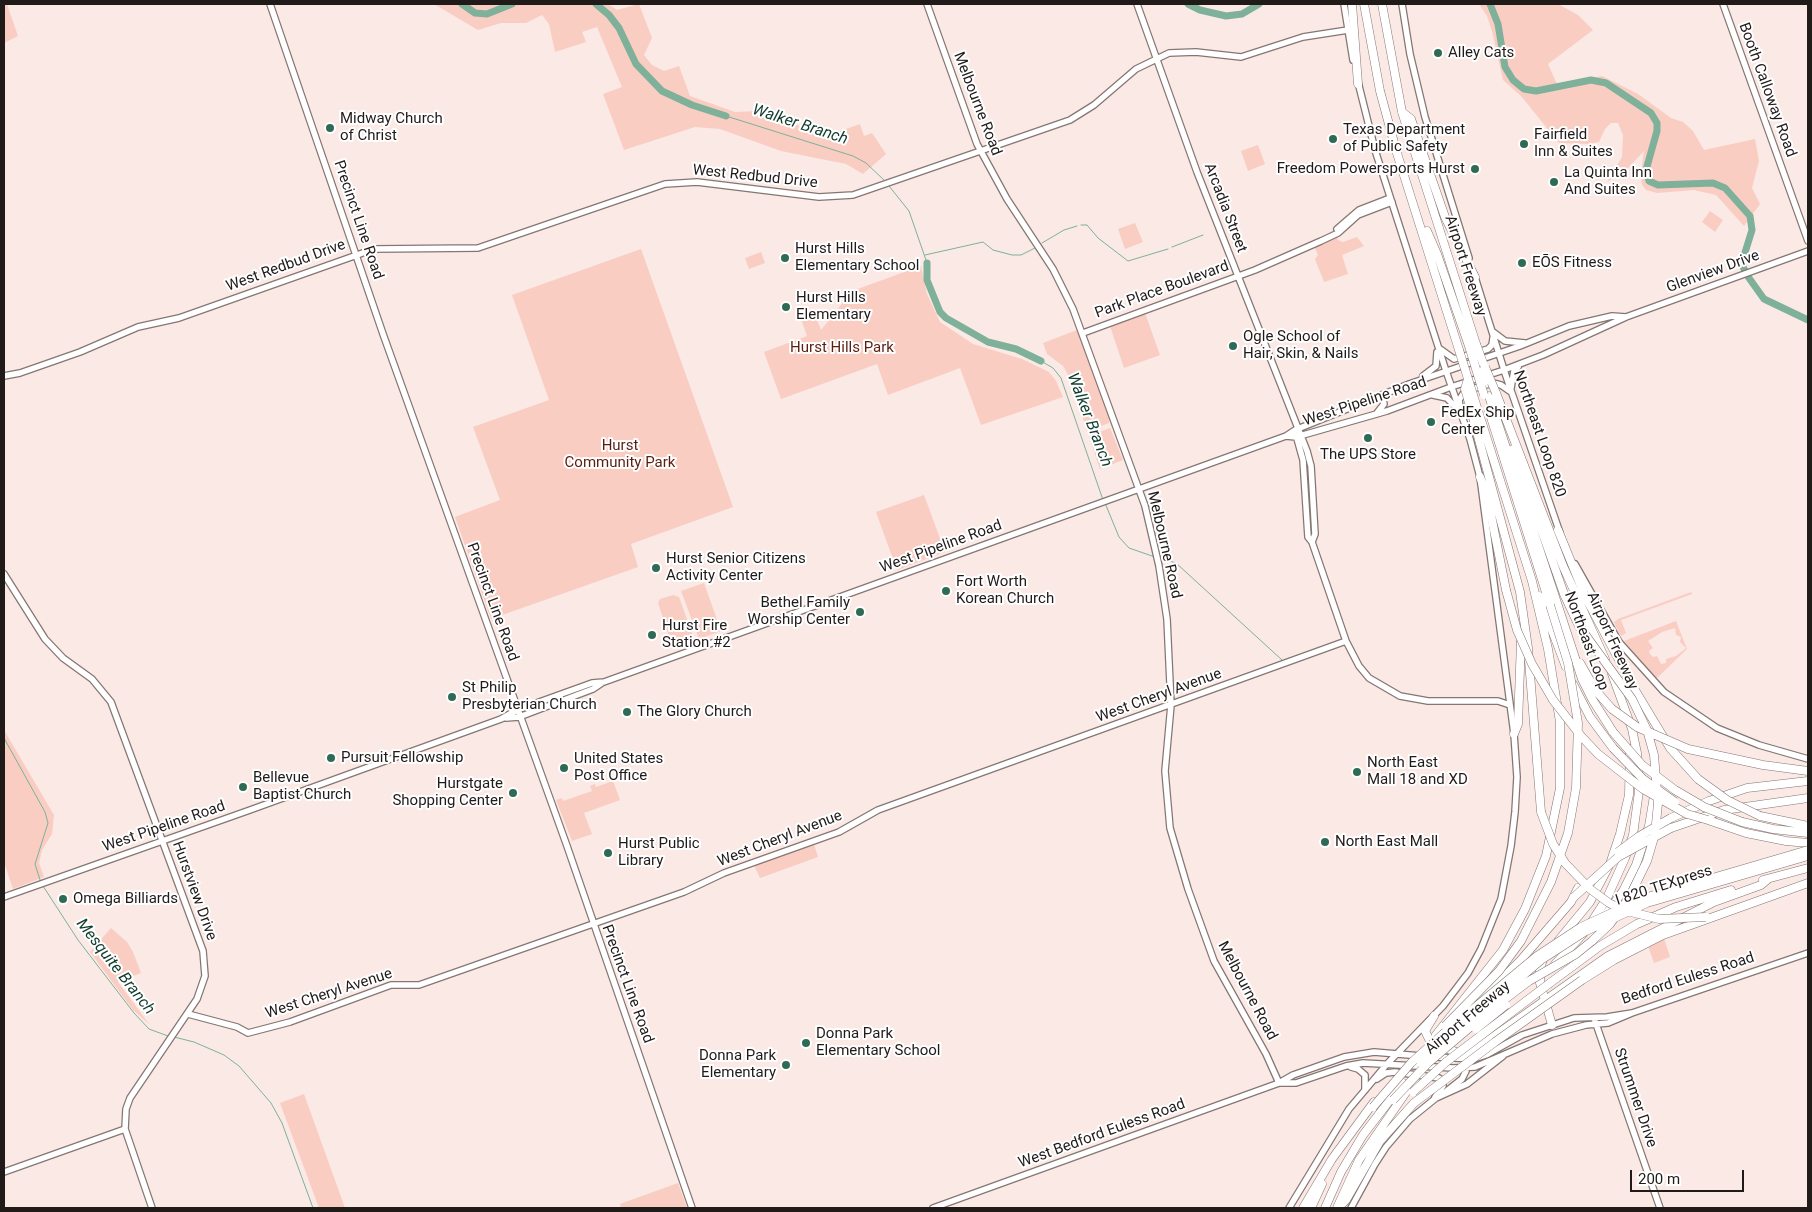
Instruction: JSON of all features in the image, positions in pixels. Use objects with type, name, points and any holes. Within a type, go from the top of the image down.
[{"type":"highway","points":[[1352,4],[1358,84]]},
{"type":"highway","name":"Airport Freeway","points":[[1304,1208],[1332,1159],[1378,1098],[1436,1036],[1478,984],[1506,944],[1535,885],[1552,834],[1560,788],[1560,722],[1552,666],[1532,581],[1471,398],[1468,378],[1380,91],[1364,4]]},
{"type":"highway","name":"Airport Freeway","points":[[1382,4],[1402,112],[1472,345],[1484,367],[1490,395],[1629,716],[1637,753],[1639,791],[1633,835],[1618,878],[1598,914],[1578,940],[1547,973],[1440,1058],[1411,1090]]},
{"type":"highway","points":[[1402,112],[1411,119],[1445,218],[1475,277]]},
{"type":"highway","points":[[1311,1208],[1328,1174],[1356,1129],[1392,1083],[1498,971],[1521,941],[1551,882],[1568,833],[1576,788],[1578,723],[1568,663],[1490,395],[1437,254],[1413,202]]},
{"type":"highway","points":[[1325,1208],[1351,1154],[1385,1104],[1392,1100],[1428,1063],[1510,995],[1592,941],[1610,924],[1629,898],[1647,861],[1655,834],[1658,804],[1654,755],[1647,730],[1632,699],[1579,626],[1564,594],[1494,400],[1490,395]]},
{"type":"highway","name":"Northeast Loop","points":[[1490,395],[1571,649],[1592,699],[1613,732],[1642,765],[1675,790],[1704,807],[1742,822],[1773,829],[1808,832]]},
{"type":"highway","points":[[1471,398],[1520,592],[1528,648],[1541,812],[1550,838],[1565,863],[1590,889],[1609,903],[1623,910],[1659,918],[1693,919],[1720,914]]},
{"type":"highway","points":[[1480,477],[1487,495],[1506,590],[1517,630],[1532,664],[1553,700],[1581,736],[1598,754],[1644,789],[1686,814],[1765,838],[1808,843]]},
{"type":"highway","points":[[1558,530],[1585,596],[1635,690],[1670,748],[1698,779],[1727,800],[1760,816],[1808,826]]},
{"type":"highway","points":[[1514,734],[1518,724],[1522,653],[1515,574]]},
{"type":"highway","points":[[1532,581],[1577,692],[1590,717],[1613,748],[1633,770],[1656,789],[1708,820]]},
{"type":"highway","points":[[1571,649],[1596,691],[1612,709],[1636,727],[1688,749],[1763,766],[1808,771]]},
{"type":"highway","points":[[1552,1025],[1540,983],[1542,961],[1597,891],[1610,864],[1624,818],[1631,775],[1630,746],[1613,682],[1614,678]]},
{"type":"highway","points":[[1578,940],[1596,926],[1623,891],[1636,864],[1649,826],[1655,790],[1654,756],[1647,723],[1635,690]]},
{"type":"highway","points":[[1574,897],[1582,884],[1621,850],[1671,818],[1709,801],[1747,788],[1808,781]]},
{"type":"highway","points":[[1436,1036],[1480,1000],[1520,961],[1574,897],[1618,857],[1671,828],[1724,810],[1808,798]]},
{"type":"highway","name":"I 820 TEXpress","points":[[1428,1047],[1537,956],[1599,917],[1665,891],[1808,850]]},
{"type":"highway","name":"I 820 TEXpress","points":[[1385,1104],[1435,1048],[1541,960],[1577,936],[1647,903],[1808,856]]},
{"type":"highway","points":[[1337,1208],[1359,1160],[1392,1112],[1411,1090],[1600,946],[1656,915],[1704,897],[1808,868]]},
{"type":"highway","points":[[1434,1016],[1425,1031],[1427,1038],[1431,1043],[1462,1054],[1479,1047],[1582,973],[1631,943],[1726,896],[1761,885],[1766,880]]},
{"type":"highway","points":[[1337,1208],[1346,1200],[1380,1141],[1414,1103],[1494,1042],[1614,960],[1663,935],[1808,883]]},
{"type":"main road","name":"Precinct Line Road","points":[[270,4],[518,714],[567,846],[592,924],[692,1208]]},
{"type":"main road","name":"Melbourne Road","points":[[927,4],[980,150],[1007,199],[1060,282],[1082,333],[1138,489],[1155,548],[1167,619],[1171,706],[1165,774],[1168,813],[1174,845],[1214,961],[1266,1054],[1279,1084]]},
{"type":"main road","name":"Arcadia Street","points":[[1137,4],[1197,172],[1294,419],[1303,460],[1308,536],[1312,542],[1346,641],[1355,660],[1369,678],[1395,694],[1428,701],[1498,701],[1510,705]]},
{"type":"main road","points":[[1344,4],[1358,84],[1367,122],[1463,420]]},
{"type":"main road","name":"Northeast Loop 820","points":[[1402,4],[1410,54],[1425,117],[1498,353],[1558,530],[1591,595],[1619,642],[1664,692],[1717,728],[1759,745],[1808,759]]},
{"type":"main road","name":"Booth Calloway Road","points":[[1723,4],[1808,241]]},
{"type":"main road","name":"West Redbud Drive","points":[[4,376],[20,373],[80,352],[138,327],[179,318],[356,254],[383,247],[450,250],[478,248],[665,184],[697,182],[828,198],[844,196],[896,181],[1070,120],[1094,105],[1136,68],[1156,58],[1181,51],[1241,57],[1303,37],[1348,30]]},
{"type":"main road","name":"Park Place Boulevard","points":[[1082,333],[1238,276],[1333,235],[1359,210],[1391,200]]},
{"type":"main road","name":"Glenview Drive","points":[[1451,387],[1528,362],[1626,317],[1808,251]]},
{"type":"main road","name":"Glenview Drive","points":[[1446,371],[1527,343],[1569,326],[1612,316],[1626,317]]},
{"type":"main road","points":[[1439,348],[1454,359],[1488,349],[1494,342],[1493,332]]},
{"type":"main road","points":[[1493,332],[1505,341],[1527,343]]},
{"type":"main road","points":[[1409,384],[1436,366],[1439,348]]},
{"type":"main road","points":[[1510,705],[1480,477],[1459,400],[1465,391],[1493,383],[1501,385],[1511,392],[1514,371],[1528,362]]},
{"type":"main road","name":"West Pipeline Road","points":[[1298,433],[1382,395],[1446,371]]},
{"type":"main road","name":"West Pipeline Road","points":[[4,897],[501,719],[593,689],[604,682],[1286,436],[1375,415],[1451,387]]},
{"type":"main road","points":[[1375,415],[1384,404],[1382,395]]},
{"type":"main road","points":[[1428,395],[1448,398],[1460,413]]},
{"type":"main road","name":"Hurstview Drive","points":[[4,574],[44,639],[63,658],[92,679],[111,702],[202,951],[205,982],[188,1014],[130,1098],[126,1110],[125,1129],[152,1208]]},
{"type":"main road","name":"West Cheryl Avenue","points":[[188,1014],[237,1027],[248,1033],[290,1022],[391,985],[419,985],[684,892],[724,873],[839,832],[888,806],[1171,706],[1346,641]]},
{"type":"main road","points":[[1498,701],[1506,694],[1507,687]]},
{"type":"main road","name":"Airport Freeway","points":[[1289,1208],[1337,1128],[1364,1091],[1387,1064],[1399,1054],[1434,1016],[1468,973],[1481,948],[1501,899],[1515,812],[1517,777],[1510,705]]},
{"type":"main road","name":"Bedford Euless Road","points":[[1632,1013],[1808,953]]},
{"type":"main road","name":"West Bedford Euless Road","points":[[1279,1084],[1296,1083],[1346,1066],[1387,1064],[1466,1068],[1552,1034],[1595,1020],[1615,1021],[1632,1013]]},
{"type":"main road","points":[[1399,1054],[1464,1059],[1486,1056],[1522,1035],[1552,1025],[1574,1018],[1595,1020]]},
{"type":"main road","name":"Strummer Drive","points":[[1595,1020],[1660,1208]]},
{"type":"main road","points":[[1552,1025],[1552,1034]]},
{"type":"main road","points":[[1436,1098],[1470,1081],[1514,1048]]},
{"type":"main road","name":"West Bedford Euless Road","points":[[933,1208],[1279,1084],[1293,1075],[1355,1054],[1374,1052],[1399,1054]]},
{"type":"main road","points":[[1351,1208],[1386,1146],[1410,1120],[1462,1079],[1466,1068],[1464,1059]]},
{"type":"main road","points":[[1346,1066],[1358,1069],[1366,1075],[1364,1091]]},
{"type":"main road","points":[[1364,1091],[1386,1073],[1424,1074],[1442,1080],[1442,1089],[1430,1103]]},
{"type":"main road","points":[[4,1172],[125,1129]]},
{"type":"green space","points":[[4,4],[7,4],[18,36],[4,43]]},
{"type":"green space","points":[[434,4],[608,4],[617,10],[639,4],[652,38],[644,55],[652,65],[664,71],[679,66],[690,96],[735,112],[758,111],[827,136],[860,124],[864,136],[872,133],[886,154],[863,174],[846,164],[781,151],[720,129],[695,127],[624,150],[603,94],[622,87],[597,27],[582,32],[586,42],[555,52],[549,24],[542,15],[526,23],[501,23],[478,30]]},
{"type":"green space","points":[[1479,4],[1558,4],[1578,15],[1593,30],[1548,64],[1557,84],[1602,76],[1638,94],[1671,118],[1683,122],[1693,131],[1704,150],[1755,139],[1759,161],[1752,188],[1760,204],[1744,226],[1716,195],[1694,190],[1657,193],[1646,190],[1642,185],[1641,173],[1644,151],[1628,168],[1607,182],[1622,157],[1623,135],[1618,123],[1611,123],[1605,129],[1599,142],[1588,144],[1559,143],[1521,96],[1503,80],[1492,31],[1487,16]]},
{"type":"green space","points":[[1258,145],[1265,164],[1248,171],[1241,151]]},
{"type":"green space","points":[[1710,211],[1723,220],[1715,232],[1702,222]]},
{"type":"green space","points":[[1135,223],[1143,242],[1125,249],[1118,229]]},
{"type":"green space","points":[[1337,236],[1338,240],[1343,242],[1357,237],[1364,246],[1342,255],[1348,274],[1324,282],[1315,259],[1318,255],[1314,246]]},
{"type":"green space","name":"Hurst Community Park","points":[[641,249],[733,507],[631,544],[638,567],[491,619],[455,517],[500,500],[473,427],[549,400],[512,295]]},
{"type":"green space","points":[[761,252],[765,263],[749,269],[745,258]]},
{"type":"green space","name":"Hurst Hills Park","points":[[921,266],[927,294],[940,322],[973,344],[1022,359],[1049,372],[1056,381],[1063,397],[981,425],[960,368],[888,395],[877,364],[781,399],[764,352],[807,336],[801,319],[815,314],[821,330],[852,291]]},
{"type":"green space","points":[[1145,313],[1160,355],[1124,368],[1110,326]]},
{"type":"green space","points":[[1077,330],[1110,420],[1109,423],[1087,431],[1071,380],[1063,366],[1047,354],[1043,343]]},
{"type":"green space","points":[[1110,428],[1123,460],[1100,469],[1089,436]]},
{"type":"green space","points":[[924,495],[945,552],[897,570],[876,512]]},
{"type":"green space","points":[[704,583],[721,631],[699,639],[681,591]]},
{"type":"green space","points":[[1691,592],[1692,594],[1621,620],[1626,633],[1621,636],[1616,627],[1614,622],[1618,619]]},
{"type":"green space","points":[[673,595],[679,597],[694,639],[691,645],[679,649],[672,646],[658,603],[660,599]]},
{"type":"green space","points":[[1676,621],[1687,649],[1657,678],[1654,677],[1624,641]],"holes":[[[1675,628],[1676,635],[1681,637],[1680,642],[1686,648],[1676,656],[1666,659],[1666,663],[1661,664],[1657,656],[1653,657],[1650,654],[1649,651],[1653,648],[1648,641],[1662,632]]]},
{"type":"green space","points":[[4,730],[54,815],[52,834],[42,850],[39,863],[44,877],[13,889],[4,862]]},
{"type":"green space","points":[[613,781],[620,800],[584,813],[592,834],[572,841],[556,800],[562,798],[563,801],[592,791],[590,786],[595,784],[596,787]]},
{"type":"green space","points":[[814,844],[818,857],[760,878],[754,865]]},
{"type":"green space","points":[[111,928],[127,942],[141,973],[118,982],[149,1024],[133,1010],[90,952]]},
{"type":"green space","points":[[1664,938],[1670,957],[1654,963],[1648,946]]},
{"type":"green space","points":[[304,1094],[345,1208],[319,1208],[280,1103]]},
{"type":"green space","points":[[678,1183],[687,1208],[621,1208],[620,1204]]},
{"type":"waterway","name":"Walker Branch","points":[[462,4],[475,13],[487,14],[512,4]]},
{"type":"waterway","name":"Walker Branch","points":[[596,4],[609,15],[619,28],[636,64],[662,91],[692,105],[726,116]]},
{"type":"waterway","points":[[1188,4],[1200,10],[1226,16],[1242,14],[1259,4]]},
{"type":"waterway","points":[[1490,4],[1498,24],[1505,67],[1513,80],[1524,89],[1536,91],[1591,80],[1606,83],[1651,113],[1657,123],[1657,131],[1646,170],[1649,181],[1658,185],[1713,183],[1725,188],[1750,216],[1752,230],[1743,259],[1743,267],[1749,278],[1764,299],[1808,320]]},
{"type":"waterway","name":"Walker Branch","points":[[726,116],[853,156],[866,163],[885,181]]},
{"type":"waterway","name":"Walker Branch","points":[[889,186],[909,211],[927,263]]},
{"type":"waterway","points":[[1081,225],[1087,225],[1098,238],[1128,261],[1168,249]]},
{"type":"waterway","points":[[1042,243],[1064,230],[1077,226]]},
{"type":"waterway","points":[[1172,247],[1203,235]]},
{"type":"waterway","points":[[925,255],[983,242],[993,250],[1012,255],[1021,255],[1035,248]]},
{"type":"waterway","name":"Walker Branch","points":[[927,263],[927,280],[940,312],[946,318],[988,342],[1016,349],[1041,361]]},
{"type":"waterway","name":"Walker Branch","points":[[1041,361],[1053,368],[1061,378],[1103,500]]},
{"type":"waterway","name":"Walker Branch","points":[[1105,503],[1119,537],[1129,548],[1155,557]]},
{"type":"waterway","name":"Walker Branch","points":[[1159,558],[1176,563],[1282,660]]},
{"type":"waterway","name":"Mesquite Branch","points":[[4,738],[45,812],[48,823],[35,864],[41,883]]},
{"type":"waterway","name":"Mesquite Branch","points":[[43,886],[78,940],[134,1013],[149,1029],[168,1036]]},
{"type":"waterway","name":"Mesquite Branch","points":[[174,1037],[194,1042],[224,1055],[239,1066],[271,1103],[282,1123],[313,1208]]},
{"type":"place","name":"Alley Cats","points":[[1438,53]]},
{"type":"place","name":"Midway Church of Christ","points":[[330,128]]},
{"type":"place","name":"Texas Department of Public Safety","points":[[1333,139]]},
{"type":"place","name":"Fairfield Inn & Suites","points":[[1524,144]]},
{"type":"place","name":"Freedom Powersports Hurst","points":[[1475,169]]},
{"type":"place","name":"La Quinta Inn And Suites","points":[[1554,182]]},
{"type":"place","name":"Hurst Hills Elementary School","points":[[785,258]]},
{"type":"place","name":"EŌS Fitness","points":[[1522,263]]},
{"type":"place","name":"Hurst Hills Elementary","points":[[786,307]]},
{"type":"place","name":"Ogle School of Hair, Skin, & Nails","points":[[1233,346]]},
{"type":"place","name":"FedEx Ship Center","points":[[1431,422]]},
{"type":"place","name":"The UPS Store","points":[[1368,438]]},
{"type":"place","name":"Hurst Senior Citizens Activity Center","points":[[656,568]]},
{"type":"place","name":"Fort Worth Korean Church","points":[[946,591]]},
{"type":"place","name":"Bethel Family Worship Center","points":[[860,612]]},
{"type":"place","name":"Hurst Fire Station #2","points":[[652,635]]},
{"type":"place","name":"St Philip Presbyterian Church","points":[[452,697]]},
{"type":"place","name":"The Glory Church","points":[[627,712]]},
{"type":"place","name":"Pursuit Fellowship","points":[[331,758]]},
{"type":"place","name":"United States Post Office","points":[[564,768]]},
{"type":"place","name":"North East Mall 18 and XD","points":[[1357,772]]},
{"type":"place","name":"Bellevue Baptist Church","points":[[243,787]]},
{"type":"place","name":"Hurstgate Shopping Center","points":[[513,793]]},
{"type":"place","name":"North East Mall","points":[[1325,842]]},
{"type":"place","name":"Hurst Public Library","points":[[608,853]]},
{"type":"place","name":"Omega Billiards","points":[[63,899]]},
{"type":"place","name":"Donna Park Elementary School","points":[[806,1043]]},
{"type":"place","name":"Donna Park Elementary","points":[[786,1065]]}]
